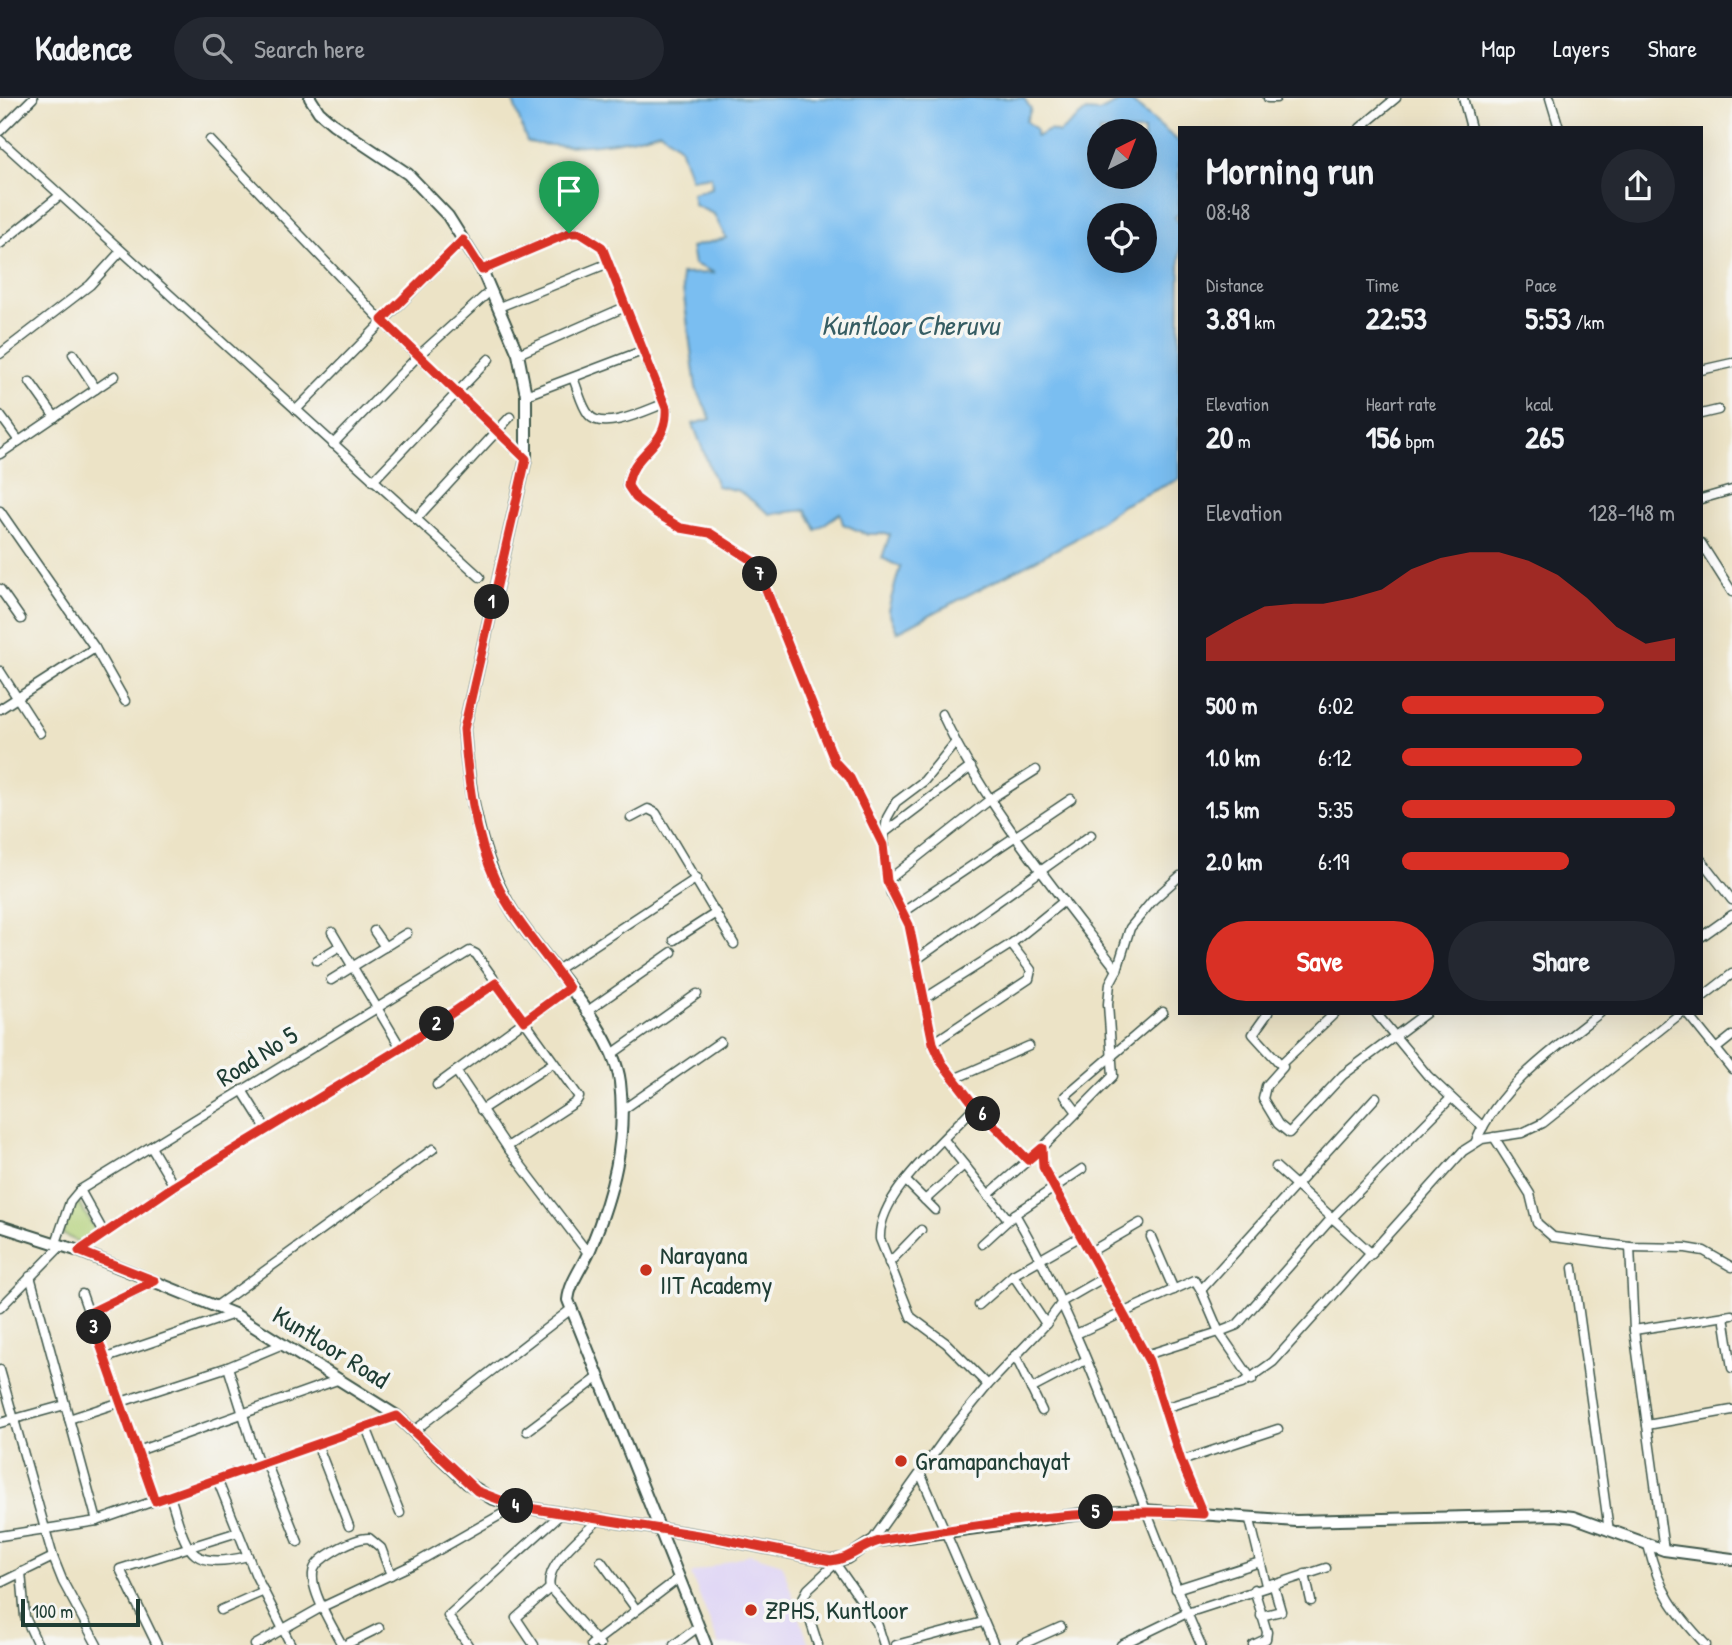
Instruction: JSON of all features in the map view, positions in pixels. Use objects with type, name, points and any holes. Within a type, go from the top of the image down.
[{"type":"street","points":[[0,131],[33,98]]},
{"type":"street","points":[[310,98],[318,112],[408,174],[449,216],[482,270],[489,292],[499,307],[518,354],[526,396],[526,459],[464,729],[467,775],[476,817],[496,882],[515,915],[586,1012],[612,1054],[620,1082],[621,1143],[614,1183],[588,1253],[569,1293],[570,1310],[706,1645]]},
{"type":"street","points":[[1268,98],[1276,98]]},
{"type":"street","points":[[1362,126],[1396,98]]},
{"type":"street","points":[[1463,98],[1470,126]]},
{"type":"street","points":[[1550,98],[1558,126]]},
{"type":"street","points":[[0,140],[480,577]]},
{"type":"street","points":[[210,140],[382,320],[526,459]]},
{"type":"street","points":[[0,244],[59,196]]},
{"type":"street","points":[[482,270],[569,233],[580,233],[597,243],[609,264],[663,404],[667,422],[663,433],[629,471],[628,486],[636,498],[681,528],[710,533],[755,562],[835,762],[850,778],[883,845]]},
{"type":"street","points":[[296,410],[463,240]]},
{"type":"street","points":[[0,354],[90,285],[121,251]]},
{"type":"street","points":[[499,307],[609,264]]},
{"type":"street","points":[[333,444],[418,356],[489,292]]},
{"type":"street","points":[[518,354],[625,307]]},
{"type":"street","points":[[526,396],[642,351]]},
{"type":"street","points":[[73,354],[96,388]]},
{"type":"street","points":[[373,481],[489,359]]},
{"type":"street","points":[[1703,370],[1732,363]]},
{"type":"street","points":[[0,454],[114,376]]},
{"type":"street","points":[[573,379],[589,414],[600,421],[624,418],[663,404]]},
{"type":"street","points":[[30,382],[55,417]]},
{"type":"street","points":[[1703,414],[1718,410]]},
{"type":"street","points":[[0,415],[19,441]]},
{"type":"street","points":[[415,519],[510,416]]},
{"type":"street","points":[[1703,498],[1732,491]]},
{"type":"street","points":[[0,511],[96,648],[125,701]]},
{"type":"street","points":[[1703,546],[1732,592]]},
{"type":"street","points":[[0,589],[21,619]]},
{"type":"street","points":[[0,709],[18,695],[96,648]]},
{"type":"street","points":[[0,671],[18,695],[40,733]]},
{"type":"street","points":[[942,714],[955,743],[1017,835],[1117,970]]},
{"type":"street","points":[[955,743],[924,781],[895,802],[887,818],[883,845],[887,881],[903,912],[933,1043],[954,1079],[975,1106],[1028,1160]]},
{"type":"street","points":[[884,833],[924,806],[971,767]]},
{"type":"street","points":[[887,881],[992,798],[1036,770]]},
{"type":"street","points":[[903,912],[1071,799]]},
{"type":"street","points":[[631,818],[648,809],[656,813],[734,944]]},
{"type":"street","points":[[916,960],[1091,835]]},
{"type":"street","points":[[1703,863],[1732,900]]},
{"type":"street","points":[[557,970],[697,878]]},
{"type":"street","points":[[988,1195],[1042,1148],[1113,1076],[1108,992],[1130,928],[1153,900],[1178,878]]},
{"type":"street","points":[[924,999],[1011,944],[1064,901]]},
{"type":"street","points":[[674,940],[716,913]]},
{"type":"street","points":[[1703,936],[1732,915]]},
{"type":"street","points":[[374,931],[385,947]]},
{"type":"street","points":[[332,932],[401,1048]]},
{"type":"street","points":[[331,980],[407,933]]},
{"type":"street","points":[[933,1043],[1029,979],[1031,970],[1011,944]]},
{"type":"street","points":[[317,960],[340,946]]},
{"type":"street","name":"Road No 5","points":[[80,1190],[470,951],[477,954],[496,983]]},
{"type":"street","points":[[586,1012],[672,952]]},
{"type":"street","points":[[1703,996],[1732,974]]},
{"type":"street","points":[[79,1251],[174,1186],[401,1048],[496,983],[578,1095],[578,1101],[507,1147]]},
{"type":"street","points":[[437,1085],[569,988]]},
{"type":"street","points":[[612,1054],[697,995]]},
{"type":"street","points":[[1077,1112],[1065,1096],[1113,1052],[1163,1012]]},
{"type":"street","points":[[1267,1015],[1253,1034],[1282,1063]]},
{"type":"street","points":[[1333,1015],[1282,1063],[1280,1072],[1263,1092],[1263,1099],[1278,1124],[1289,1133],[1343,1075],[1423,1015]]},
{"type":"street","points":[[1378,1015],[1451,1098],[1483,1127]]},
{"type":"street","points":[[1476,1142],[1483,1127],[1516,1083],[1599,1015]]},
{"type":"street","points":[[1164,1408],[1252,1380],[1273,1363],[1463,1151],[1476,1142],[1522,1133],[1543,1122],[1678,1015]]},
{"type":"street","points":[[1690,1015],[1732,1069]]},
{"type":"street","points":[[1717,1048],[1732,1036]]},
{"type":"street","points":[[621,1111],[720,1042]]},
{"type":"street","points":[[954,1079],[1029,1046]]},
{"type":"street","points":[[481,1110],[553,1063]]},
{"type":"street","points":[[456,1071],[507,1147],[588,1253]]},
{"type":"street","points":[[242,1090],[267,1130]]},
{"type":"street","points":[[1201,1290],[1376,1097]]},
{"type":"street","points":[[1146,1355],[1237,1325],[1331,1219],[1451,1098]]},
{"type":"street","points":[[975,1106],[945,1141],[921,1161],[890,1203],[880,1228],[889,1263],[911,1317],[946,1343],[988,1385]]},
{"type":"street","points":[[1494,1137],[1530,1194],[1537,1223],[1545,1233],[1562,1241],[1704,1251],[1732,1267]]},
{"type":"street","points":[[945,1141],[988,1195],[1012,1217],[1042,1259],[1063,1301],[1143,1510],[1201,1645]]},
{"type":"street","points":[[150,1147],[174,1186]]},
{"type":"street","points":[[1042,1148],[1043,1167],[1146,1355],[1181,1461],[1203,1514]]},
{"type":"street","points":[[215,1307],[433,1149]]},
{"type":"street","points":[[925,1200],[964,1165]]},
{"type":"street","points":[[1276,1167],[1372,1254]]},
{"type":"street","points":[[982,1244],[1012,1217],[1082,1169]]},
{"type":"street","points":[[906,1181],[935,1210]]},
{"type":"street","points":[[0,1308],[59,1244],[70,1202],[80,1190],[104,1233]]},
{"type":"street","points":[[1090,1252],[1140,1223]]},
{"type":"street","name":"Kuntloor Road","points":[[0,1226],[79,1251],[234,1314],[397,1416],[477,1491],[516,1506],[563,1512],[837,1562]]},
{"type":"street","points":[[889,1263],[921,1230]]},
{"type":"street","points":[[979,1305],[1013,1275],[1081,1236]]},
{"type":"street","points":[[1152,1237],[1174,1290]]},
{"type":"street","points":[[1630,1247],[1634,1330],[1664,1550]]},
{"type":"street","points":[[1573,1268],[1609,1531]]},
{"type":"street","points":[[1013,1275],[1046,1324]]},
{"type":"street","points":[[30,1276],[97,1521]]},
{"type":"street","points":[[871,1542],[948,1434],[1014,1355],[1046,1324],[1063,1301],[1103,1278]]},
{"type":"street","points":[[1076,1334],[1195,1280],[1219,1332],[1252,1380]]},
{"type":"street","points":[[89,1313],[155,1281]]},
{"type":"street","points":[[82,1294],[155,1501]]},
{"type":"street","points":[[414,1431],[570,1310]]},
{"type":"street","points":[[106,1359],[234,1314]]},
{"type":"street","points":[[1634,1330],[1728,1315],[1732,1368]]},
{"type":"street","points":[[69,1419],[123,1404],[228,1367],[283,1344]]},
{"type":"street","points":[[1014,1355],[1042,1411]]},
{"type":"street","points":[[1031,1389],[1086,1360]]},
{"type":"street","points":[[228,1367],[242,1414],[298,1542]]},
{"type":"street","points":[[0,1370],[53,1557],[63,1582],[97,1645]]},
{"type":"street","points":[[527,1431],[599,1377]]},
{"type":"street","points":[[138,1451],[340,1378]]},
{"type":"street","points":[[0,1423],[65,1405]]},
{"type":"street","points":[[1647,1425],[1732,1410]]},
{"type":"street","points":[[0,1536],[97,1521],[397,1416]]},
{"type":"street","points":[[366,1427],[400,1513]]},
{"type":"street","points":[[1181,1461],[1278,1429]]},
{"type":"street","points":[[317,1444],[349,1527]]},
{"type":"street","points":[[921,1475],[994,1645]]},
{"type":"street","points":[[217,1479],[248,1556],[291,1645]]},
{"type":"street","points":[[170,1496],[188,1550],[207,1561],[221,1563],[248,1556]]},
{"type":"street","points":[[256,1645],[322,1607],[391,1575],[516,1506]]},
{"type":"street","points":[[818,1645],[803,1598],[808,1589],[837,1562],[871,1542],[946,1530],[1143,1510],[1250,1520],[1573,1517],[1664,1550],[1732,1559]]},
{"type":"street","points":[[465,1644],[448,1616],[563,1512]]},
{"type":"street","points":[[599,1519],[548,1574],[550,1588],[596,1644],[636,1609],[679,1578]]},
{"type":"street","points":[[1250,1520],[1260,1562],[1281,1611],[1261,1616]]},
{"type":"street","points":[[157,1645],[120,1569],[188,1550],[238,1532]]},
{"type":"street","points":[[379,1628],[355,1643],[343,1645],[322,1607],[313,1576],[314,1570],[318,1562],[337,1549],[361,1538],[369,1538],[381,1548],[391,1575]]},
{"type":"street","points":[[1648,1545],[1656,1578],[1664,1595],[1677,1614],[1706,1645]]},
{"type":"street","points":[[0,1583],[53,1557]]},
{"type":"street","points":[[601,1561],[636,1609]]},
{"type":"street","points":[[837,1562],[877,1623],[884,1645]]},
{"type":"street","points":[[1176,1589],[1260,1562]]},
{"type":"street","points":[[1121,1645],[1186,1613],[1326,1568]]},
{"type":"street","points":[[21,1572],[25,1617],[38,1645]]},
{"type":"street","points":[[1304,1574],[1311,1601]]},
{"type":"street","points":[[534,1645],[516,1618],[550,1588]]},
{"type":"street","points":[[1253,1645],[1267,1636],[1254,1589]]},
{"type":"street","points":[[221,1610],[264,1591]]},
{"type":"street","points":[[896,1645],[983,1622]]},
{"type":"street","points":[[674,1645],[698,1627]]},
{"type":"street","points":[[1021,1645],[1061,1627]]},
{"type":"shaded area","name":"ZPHS, Kuntloor","points":[[750,1554],[782,1564],[809,1645],[719,1645],[691,1574]]},
{"type":"green space","points":[[77,1200],[96,1231],[80,1243],[62,1234]]},
{"type":"water","name":"Kuntloor Cheruvu","points":[[512,98],[1024,98],[1031,109],[1026,121],[1036,129],[1036,137],[1050,130],[1059,133],[1086,111],[1099,112],[1127,98],[1152,119],[1087,119],[1087,189],[1157,189],[1157,123],[1178,141],[1178,214],[1175,217],[1178,222],[1178,479],[1123,505],[1074,540],[897,632],[888,610],[900,567],[882,558],[890,534],[866,534],[843,524],[840,513],[816,530],[806,510],[770,514],[739,491],[717,486],[693,424],[711,419],[696,388],[681,274],[715,273],[694,264],[691,247],[726,238],[714,214],[694,205],[692,193],[712,188],[711,176],[691,179],[680,147],[660,131],[595,144],[527,142]]},
{"type":"place","name":"Narayana IIT Academy","points":[[646,1270]]},
{"type":"place","name":"Gramapanchayat","points":[[901,1461]]},
{"type":"place","name":"ZPHS, Kuntloor","points":[[751,1610]]},
{"type":"route","points":[[569,233],[580,233],[602,247],[666,408],[667,422],[663,433],[629,471],[628,486],[636,498],[681,528],[710,533],[734,551],[755,562],[835,762],[850,778],[883,845],[887,881],[909,925],[933,1043],[942,1063],[975,1106],[1028,1160],[1042,1148],[1043,1167],[1149,1361],[1181,1461],[1203,1514],[1143,1510],[1097,1512],[946,1530],[871,1542],[847,1558],[831,1561],[717,1538],[516,1506],[491,1498],[467,1483],[397,1416],[155,1501],[89,1313],[155,1281],[79,1251],[174,1186],[401,1048],[496,983],[524,1021],[569,988],[515,915],[496,882],[485,853],[467,775],[464,729],[526,459],[382,320],[463,240],[482,270],[569,233]]}]
